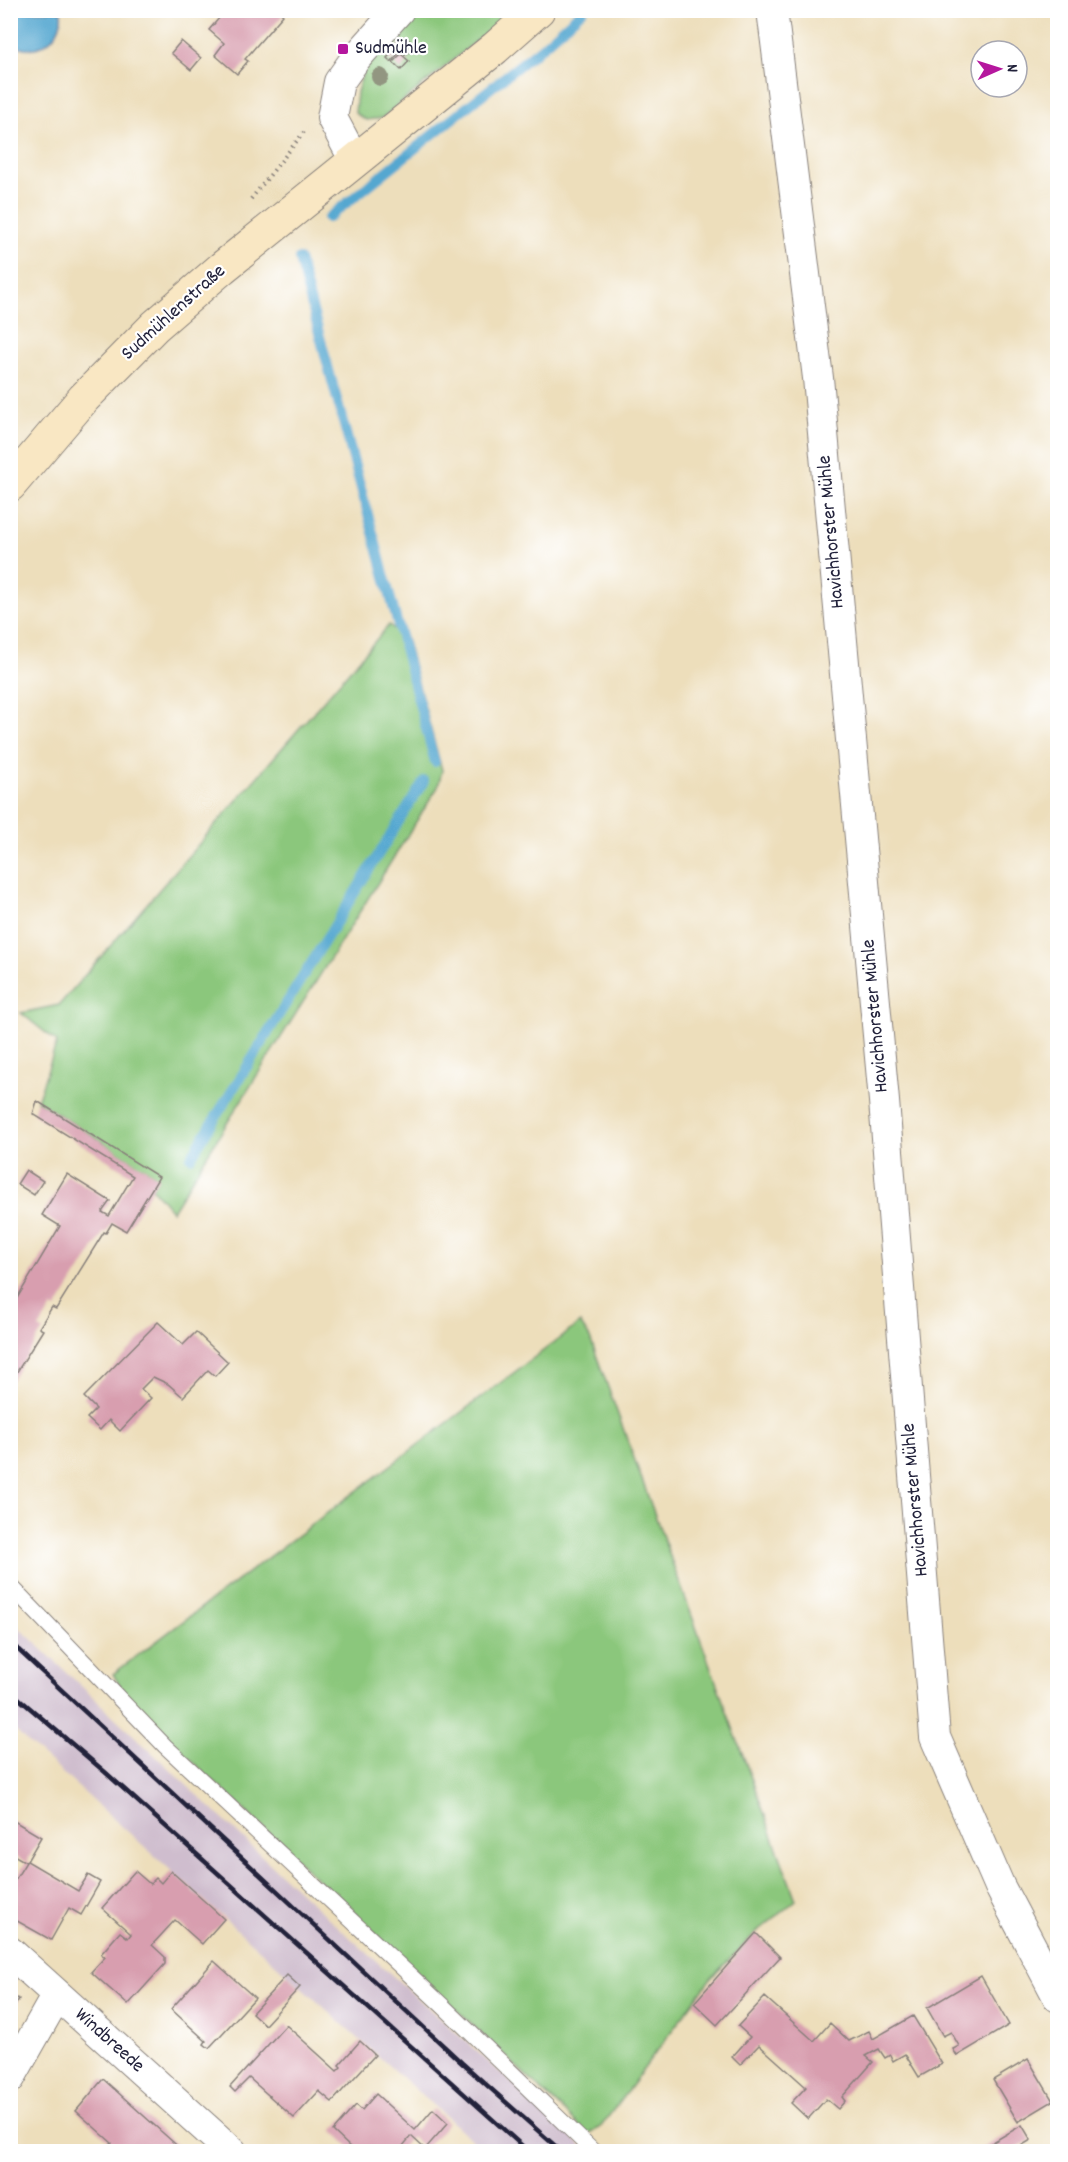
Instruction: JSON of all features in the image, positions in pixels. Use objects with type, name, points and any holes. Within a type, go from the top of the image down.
[{"type":"street","points":[[355,160],[332,118],[339,82],[356,58],[399,10]]},
{"type":"street","name":"Sudmühlenstraße","points":[[10,485],[84,398],[155,326],[222,268],[495,48],[538,10]]},
{"type":"street","name":"Havichhorster Mühle","points":[[772,10],[818,378],[885,1113],[935,1737],[1000,1887],[1058,1997]]},
{"type":"street","points":[[10,1952],[57,1995]]},
{"type":"street","name":"Windbreede","points":[[10,2078],[57,1995],[232,2151]]},
{"type":"lane","points":[[10,1586],[165,1746],[594,2151]]},
{"type":"shaded area","points":[[10,1619],[316,1907],[588,2151],[484,2151],[11,1727]]},
{"type":"green space","points":[[416,11],[513,11],[382,118],[366,120],[355,113],[357,92],[365,66]]},
{"type":"green space","points":[[389,625],[406,638],[442,770],[438,787],[172,1211],[152,1188],[158,1177],[37,1101],[57,1042],[21,1013],[59,1005]]},
{"type":"green space","points":[[580,1323],[590,1338],[796,1900],[756,1933],[711,1978],[600,2128],[588,2134],[121,1694],[122,1689],[113,1674]]},
{"type":"water","points":[[10,11],[61,11],[61,21],[53,37],[38,47],[29,49],[11,42]]},
{"type":"building","points":[[226,10],[278,10],[283,15],[245,59],[248,61],[237,74],[215,55],[224,43],[209,30]]},
{"type":"building","points":[[181,41],[201,58],[191,70],[171,53]]},
{"type":"building","points":[[401,42],[405,46],[391,62],[387,58]]},
{"type":"building","points":[[401,54],[409,61],[401,70],[393,62]]},
{"type":"building","points":[[37,1101],[159,1177],[126,1231],[112,1223],[106,1233],[104,1232],[56,1309],[52,1307],[39,1328],[43,1330],[10,1383],[10,1310],[60,1226],[42,1215],[67,1174],[110,1201],[102,1212],[109,1216],[133,1176],[33,1114]]},
{"type":"building","points":[[26,1170],[43,1181],[34,1195],[17,1184]]},
{"type":"building","points":[[158,1322],[183,1345],[196,1332],[228,1362],[215,1376],[208,1370],[183,1397],[168,1384],[153,1377],[141,1389],[151,1398],[120,1431],[109,1420],[100,1430],[87,1418],[96,1409],[84,1397]]},
{"type":"building","points":[[14,1821],[41,1837],[27,1861],[78,1891],[88,1875],[100,1882],[81,1915],[69,1908],[51,1940],[10,1917],[10,1888],[26,1862],[10,1853],[10,1828]]},
{"type":"building","points":[[135,1871],[150,1884],[156,1878],[161,1883],[171,1871],[224,1919],[202,1944],[175,1920],[152,1945],[165,1957],[165,1964],[128,2005],[91,1972],[105,1957],[101,1954],[120,1932],[128,1938],[131,1934],[102,1908]]},
{"type":"building","points":[[756,1933],[780,1957],[717,2025],[694,2003]]},
{"type":"building","points":[[214,1961],[255,1998],[209,2048],[204,2044],[206,2041],[171,2009]]},
{"type":"building","points":[[287,1975],[300,1987],[265,2025],[252,2013]]},
{"type":"building","points":[[981,1976],[1009,2025],[957,2056],[953,2049],[959,2046],[951,2032],[943,2036],[927,2008]]},
{"type":"building","points":[[10,1995],[19,1999],[10,2014]]},
{"type":"building","points":[[765,1997],[814,2041],[830,2023],[849,2041],[869,2031],[873,2039],[913,2016],[942,2064],[919,2077],[905,2054],[893,2061],[890,2055],[885,2058],[879,2049],[866,2056],[873,2062],[842,2097],[845,2101],[838,2109],[826,2099],[808,2119],[791,2103],[806,2087],[759,2045],[740,2065],[732,2057],[750,2037],[738,2026]]},
{"type":"building","points":[[286,2025],[337,2071],[341,2067],[339,2065],[360,2041],[375,2055],[332,2102],[319,2091],[294,2118],[249,2078],[235,2092],[230,2087]]},
{"type":"building","points":[[1028,2059],[1053,2101],[1018,2122],[993,2080]]},
{"type":"building","points":[[103,2079],[184,2152],[105,2152],[112,2143],[76,2111]]},
{"type":"building","points":[[376,2094],[415,2130],[433,2109],[448,2123],[425,2149],[411,2136],[398,2152],[352,2152],[353,2150],[333,2131],[356,2105],[362,2110]]},
{"type":"building","points":[[1022,2125],[1031,2140],[1011,2152],[976,2152]]},
{"type":"waterway","points":[[328,218],[541,48],[583,10]]},
{"type":"waterway","points":[[299,259],[435,762]]},
{"type":"waterway","points":[[191,1157],[424,781]]},
{"type":"railway","points":[[10,1642],[462,2063],[562,2152]]},
{"type":"railway","points":[[10,1691],[105,1772],[529,2152]]},
{"type":"place","name":"Sudmühle","points":[[343,49]]}]
